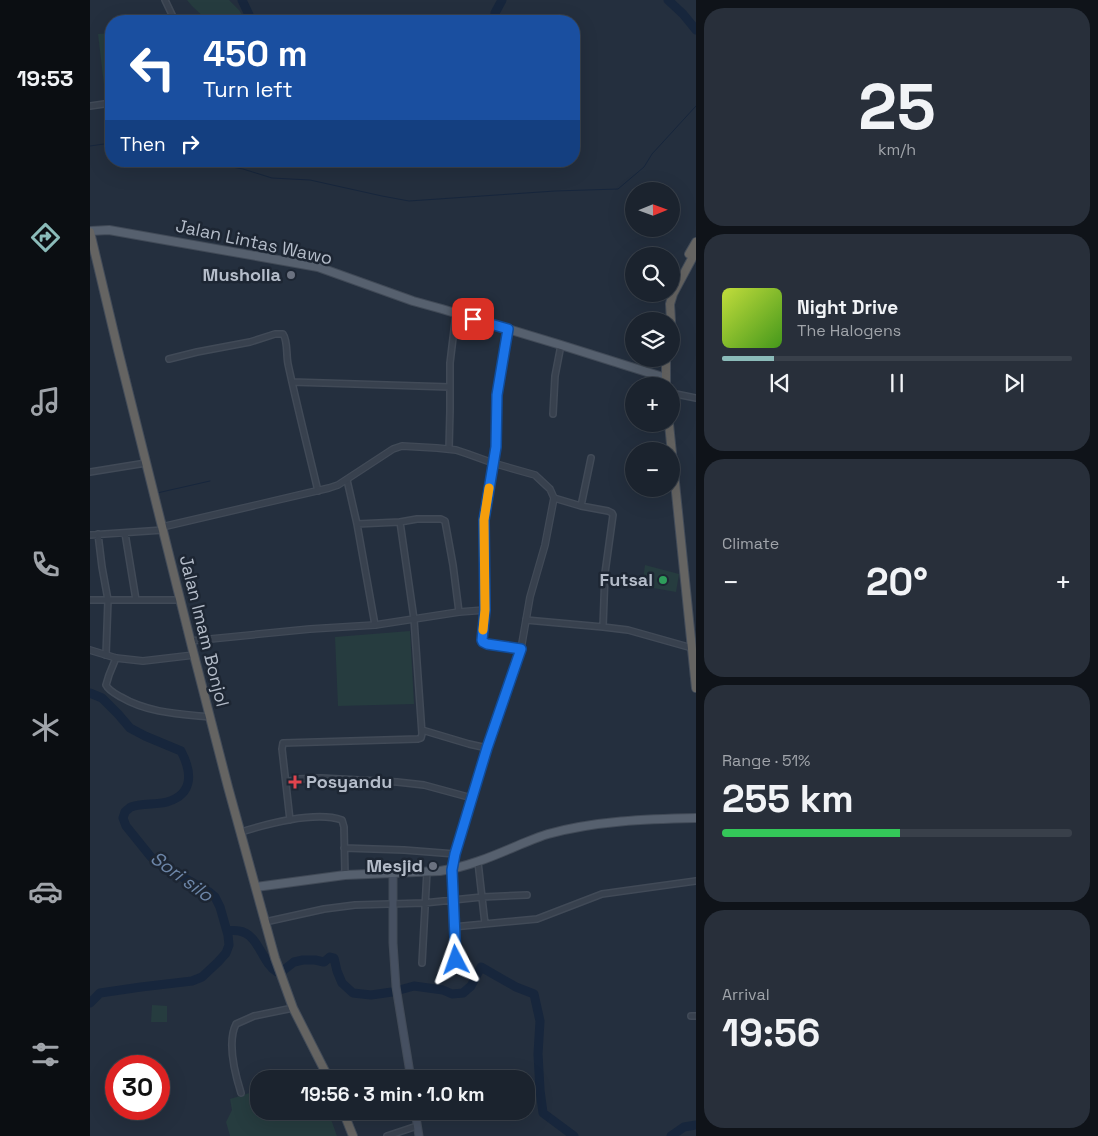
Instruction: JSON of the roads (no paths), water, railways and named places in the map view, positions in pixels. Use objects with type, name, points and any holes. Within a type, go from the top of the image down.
[{"type":"highway","name":"Jalan Imam Bonjol","points":[[90,232],[190,642],[275,958],[293,1008],[324,1070]]},
{"type":"highway","points":[[680,271],[696,242]]},
{"type":"highway","points":[[680,278],[696,251]]},
{"type":"highway","points":[[670,432],[696,688]]},
{"type":"highway","points":[[347,1120],[353,1136]]},
{"type":"main road","name":"Jalan Lintas Wawo","points":[[90,232],[109,230],[318,268],[413,301],[561,345],[660,377]]},
{"type":"main road","points":[[256,887],[345,875],[452,870],[566,829],[606,823],[696,818]]},
{"type":"main road","points":[[393,873],[393,944],[397,999],[410,1070]]},
{"type":"main road","points":[[416,1120],[419,1136]]},
{"type":"street","points":[[164,0],[172,15]]},
{"type":"street","points":[[90,106],[105,104]]},
{"type":"street","points":[[449,449],[450,362],[456,313]]},
{"type":"street","points":[[508,329],[497,395],[496,436],[484,520],[485,610],[482,642],[521,649]]},
{"type":"street","points":[[169,359],[250,342],[276,334],[285,336],[287,340],[286,354],[318,491]]},
{"type":"street","points":[[553,414],[555,376],[561,345]]},
{"type":"street","points":[[292,382],[450,387]]},
{"type":"street","points":[[680,395],[696,398]]},
{"type":"street","points":[[90,535],[163,529],[318,491],[338,485],[402,446],[449,449],[468,454],[534,475],[550,489],[554,498],[545,545],[530,597],[521,649],[487,748],[455,854],[452,870],[453,927],[456,960]]},
{"type":"street","points":[[581,506],[591,458]]},
{"type":"street","points":[[90,472],[146,463]]},
{"type":"street","points":[[347,480],[375,624]]},
{"type":"street","points":[[554,498],[608,511],[613,514],[605,573],[602,627]]},
{"type":"street","points":[[357,524],[441,519],[444,521],[453,565],[459,612]]},
{"type":"street","points":[[290,820],[282,749],[284,742],[419,739],[422,737],[414,619],[400,522]]},
{"type":"street","points":[[125,533],[136,600]]},
{"type":"street","points":[[98,534],[108,600],[106,655]]},
{"type":"street","points":[[90,600],[180,600]]},
{"type":"street","points":[[190,642],[375,624],[485,610]]},
{"type":"street","points":[[526,620],[636,632],[692,648]]},
{"type":"street","points":[[90,650],[116,658],[143,661],[194,656]]},
{"type":"street","points":[[116,658],[106,685],[109,689],[132,703],[154,711],[210,717]]},
{"type":"street","points":[[422,730],[487,748]]},
{"type":"street","points":[[286,782],[321,778],[397,782],[424,785],[472,798]]},
{"type":"street","points":[[241,832],[290,820],[323,817],[342,820],[344,827],[345,875]]},
{"type":"street","points":[[344,848],[455,854]]},
{"type":"street","points":[[478,862],[485,924]]},
{"type":"street","points":[[422,963],[426,871]]},
{"type":"street","points":[[453,927],[537,919],[602,894],[696,882]]},
{"type":"street","points":[[265,922],[345,906],[424,903],[527,895]]},
{"type":"street","points":[[241,1093],[235,1071],[233,1049],[233,1031],[236,1024],[254,1016],[293,1008]]},
{"type":"street","points":[[387,1136],[417,1126]]},
{"type":"waterway","points":[[242,0],[249,15]]},
{"type":"waterway","points":[[495,15],[502,0]]},
{"type":"waterway","points":[[668,0],[696,30]]},
{"type":"waterway","points":[[232,167],[272,178],[310,180],[409,201],[555,191],[618,189],[644,167],[652,154],[696,106]]},
{"type":"waterway","points":[[90,146],[105,144]]},
{"type":"waterway","points":[[157,493],[210,481]]},
{"type":"waterway","name":"Sori silo","points":[[90,693],[102,698],[130,728],[181,751],[189,774],[186,788],[182,794],[167,802],[131,807],[125,812],[123,818],[126,826],[151,857],[215,897],[220,907],[229,945],[226,953],[202,977],[192,981],[100,993],[90,1003]]},
{"type":"waterway","points":[[227,930],[246,933],[251,937],[267,962],[277,972],[294,962],[303,960],[324,962],[330,957],[334,958],[342,983],[353,993],[371,995],[414,986],[443,990],[452,994],[463,993],[471,986],[481,967],[516,987],[534,994],[540,1021],[538,1054],[543,1113],[574,1136]]},
{"type":"waterway","points":[[671,1136],[684,1127],[696,1125]]},
{"type":"place","name":"Musholla","points":[[291,275]]},
{"type":"place","name":"Futsal","points":[[663,580]]},
{"type":"place","name":"Posyandu","points":[[295,782]]},
{"type":"place","name":"Mesjid","points":[[433,866]]}]
